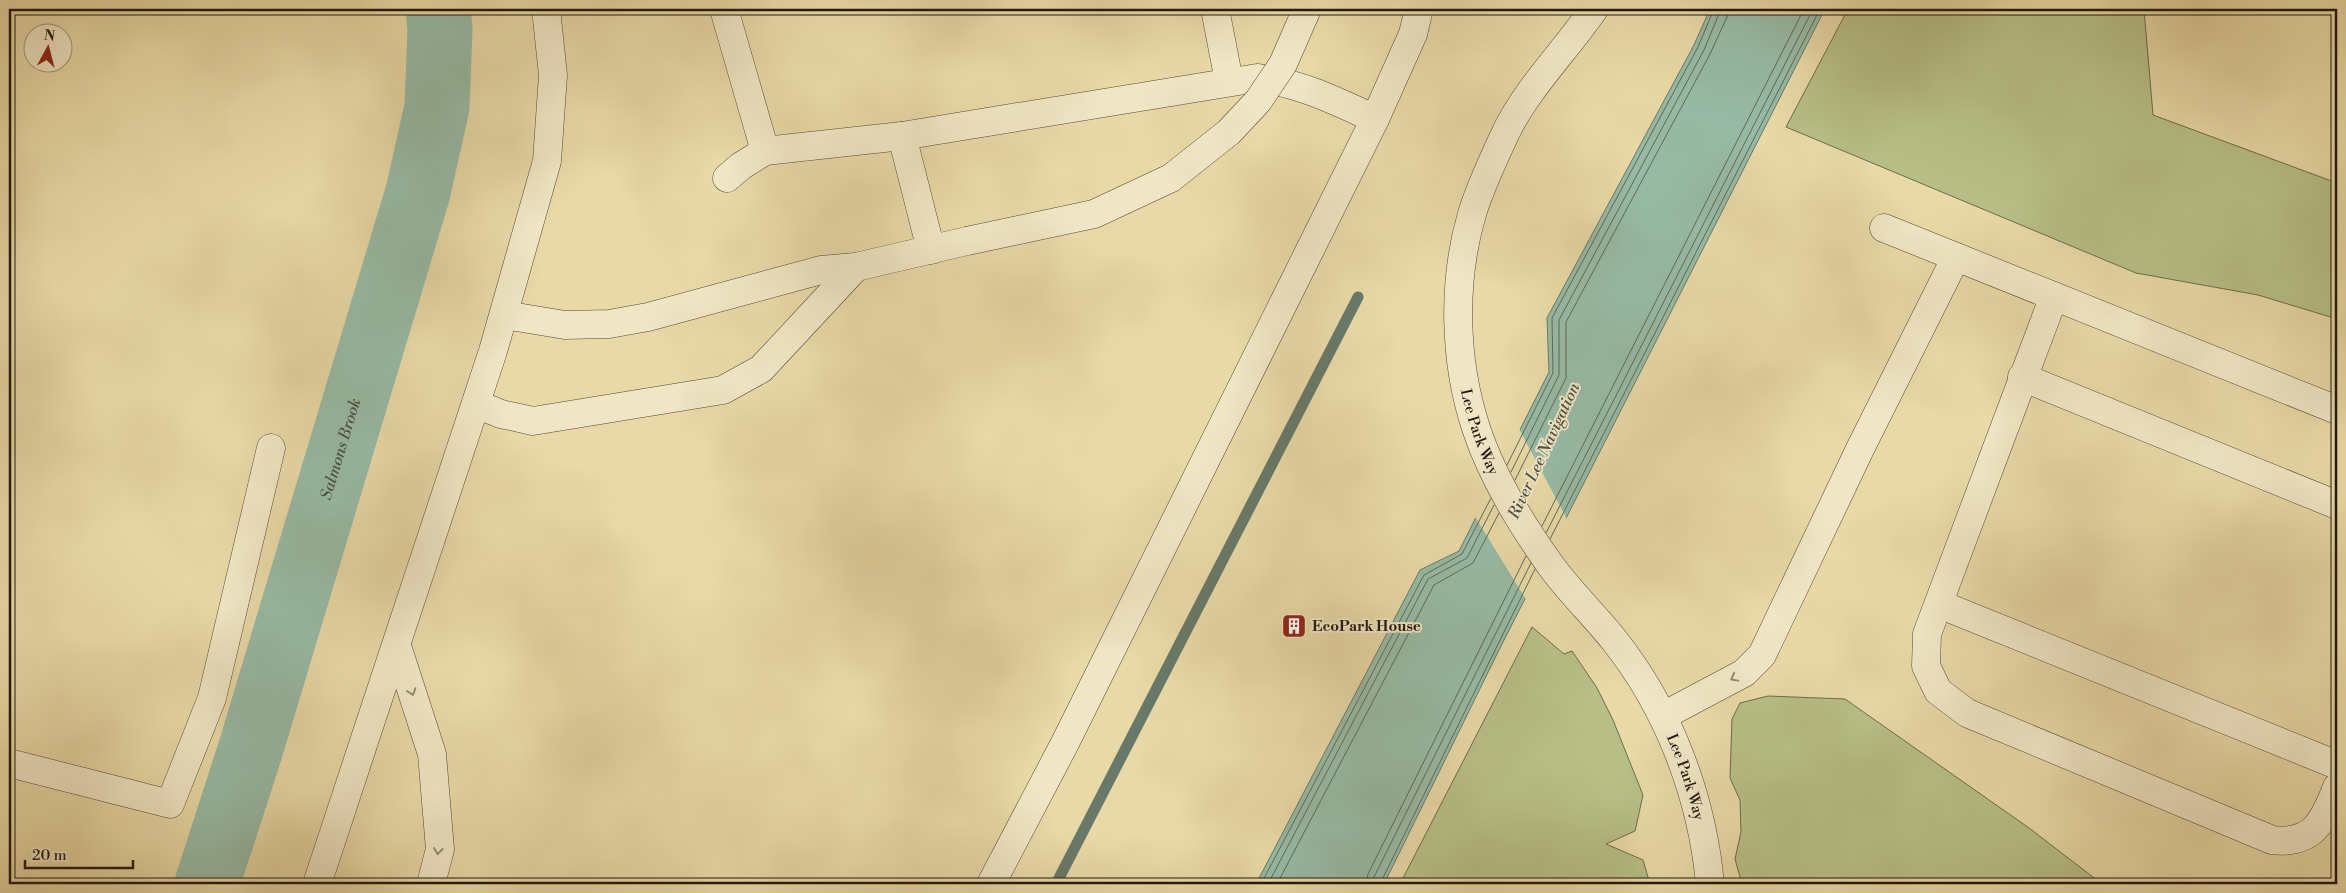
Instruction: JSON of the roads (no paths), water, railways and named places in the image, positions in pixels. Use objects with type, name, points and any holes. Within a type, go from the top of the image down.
[{"type":"lane","points":[[317,884],[340,808],[397,646],[476,404],[504,315],[547,161],[553,75],[546,9]]},
{"type":"lane","points":[[724,9],[766,151]]},
{"type":"lane","points":[[1215,9],[1230,81]]},
{"type":"lane","points":[[504,315],[565,325],[610,324],[648,317],[820,270],[856,267],[1094,214],[1171,178],[1229,132],[1258,101],[1283,64],[1307,9]]},
{"type":"lane","points":[[990,884],[1073,726],[1374,119],[1413,34],[1418,9]]},
{"type":"lane","name":"Lee Park Way","points":[[1594,9],[1522,105],[1506,131],[1472,214],[1462,260],[1458,309],[1463,372],[1476,428],[1522,522],[1552,568],[1591,612],[1646,685],[1663,716],[1681,760],[1698,813],[1710,884]]},
{"type":"lane","points":[[727,178],[741,166],[766,151],[902,136],[1257,78],[1280,80],[1312,90],[1374,119]]},
{"type":"lane","points":[[902,136],[931,250]]},
{"type":"lane","points":[[1884,228],[2337,410]]},
{"type":"lane","points":[[1663,716],[1744,672],[1762,655],[1839,493],[1956,257]]},
{"type":"lane","points":[[476,404],[501,414],[533,421],[723,390],[761,368],[856,267]]},
{"type":"lane","points":[[2054,296],[1927,634],[1926,666],[1938,692],[1967,713],[2272,840],[2287,842],[2303,838],[2317,826],[2330,806],[2337,787]]},
{"type":"lane","points":[[2022,377],[2337,504]]},
{"type":"lane","points":[[9,763],[170,804],[212,698],[271,448]]},
{"type":"lane","points":[[1939,604],[2337,765]]},
{"type":"lane","points":[[397,646],[432,754],[440,848],[431,884]]},
{"type":"water","name":"River Lee Navigation","points":[[1710,9],[1825,9],[1500,648],[1384,884],[1256,884],[1420,570],[1459,551],[1549,372],[1547,318],[1694,45]]},
{"type":"waterway","name":"Salmons Brook","points":[[207,884],[250,751],[418,192],[437,107],[440,30],[438,9]]},
{"type":"waterway","points":[[1056,884],[1358,297]]},
{"type":"place","name":"EcoPark House","points":[[1294,626]]}]
